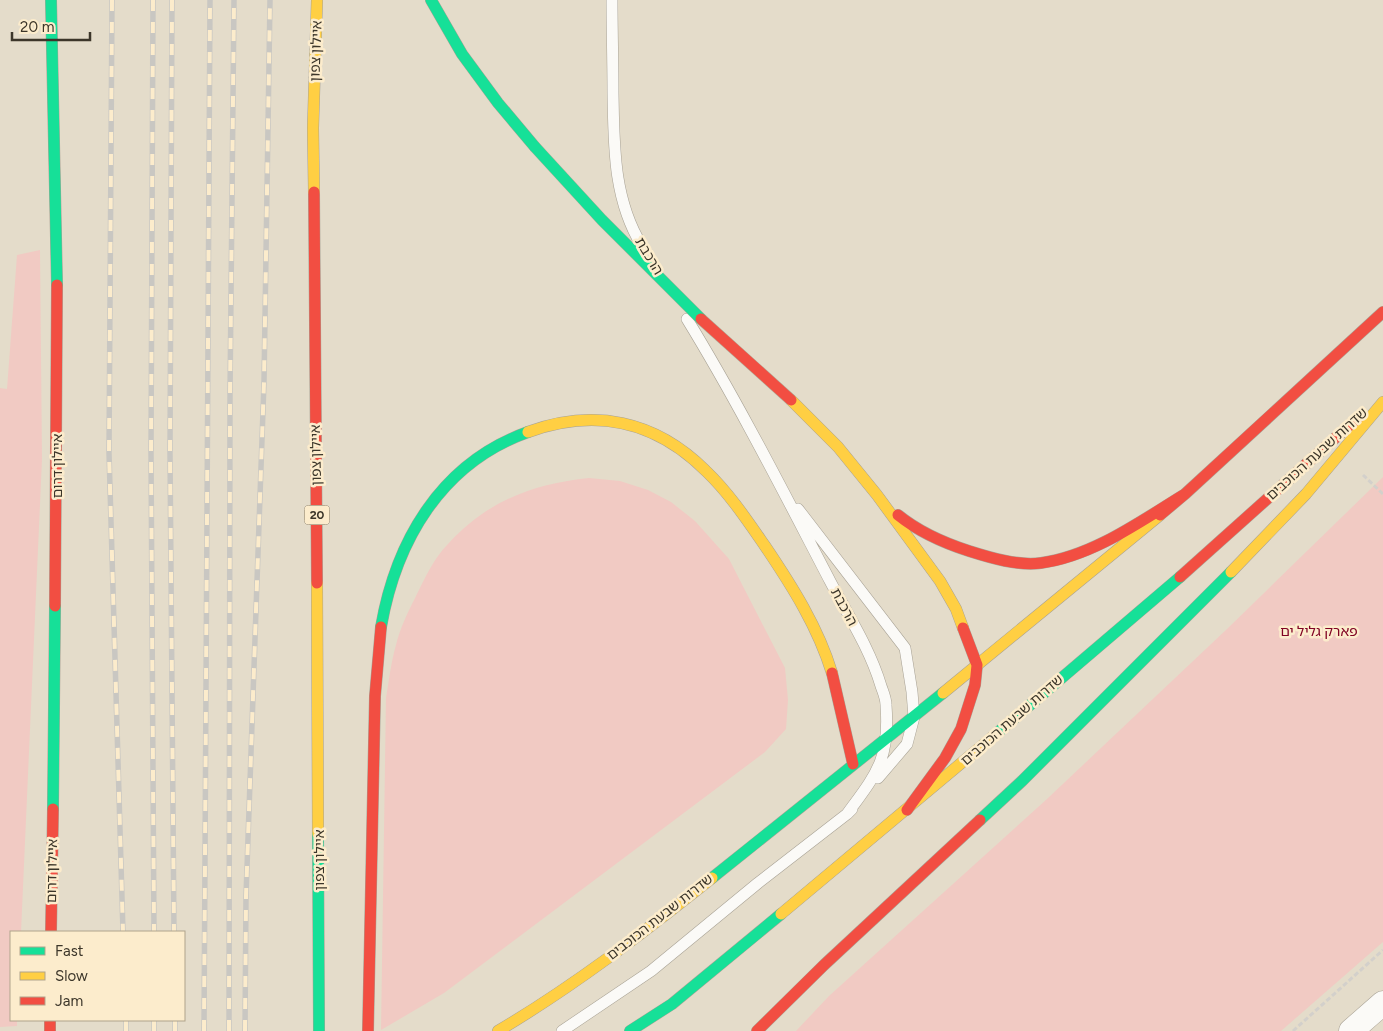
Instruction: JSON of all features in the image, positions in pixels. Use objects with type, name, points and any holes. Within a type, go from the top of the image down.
[{"type":"main road","name":"איילון דרום","points":[[51,0],[57,242],[56,566],[51,931]]},
{"type":"main road","name":"איילון צפון","points":[[318,0],[313,138],[319,1031]]},
{"type":"main road","points":[[431,0],[462,54],[498,103],[535,147],[602,220],[697,315],[791,400],[838,447],[877,495],[940,582],[956,610],[977,665],[975,685],[961,729],[945,758],[907,810]]},
{"type":"main road","name":"שדרות שבעת הכוכבים","points":[[498,1031],[636,939],[977,665],[1185,494],[1383,312]]},
{"type":"main road","name":"שדרות שבעת הכוכבים","points":[[630,1031],[672,1004],[907,810],[1187,571],[1383,395]]},
{"type":"main road","points":[[757,1031],[831,959],[1022,781],[1232,571],[1306,494],[1383,402]]},
{"type":"main road","points":[[368,1031],[376,692],[382,618],[391,580],[401,553],[426,506],[448,481],[477,457],[505,441],[534,429],[561,421],[591,418],[618,421],[647,431],[675,446],[698,462],[728,496],[756,534],[787,578],[808,615],[824,650],[838,691],[853,764]]},
{"type":"main road","points":[[877,495],[918,530],[965,550],[1012,561],[1039,563],[1062,557],[1112,537],[1185,494]]},
{"type":"street","points":[[1351,1031],[1383,1003]]},
{"type":"lane","name":"הרכבת","points":[[612,0],[614,153],[618,185],[625,207],[636,236],[702,343],[875,666],[886,702],[886,738]]},
{"type":"lane","name":"הרכבת","points":[[779,484],[905,648],[914,716]]},
{"type":"lane","points":[[562,1031],[651,971],[758,883],[847,814],[907,744],[914,716]]},
{"type":"lane","points":[[847,814],[875,776],[883,758],[886,738]]},
{"type":"path","points":[[1363,475],[1383,494]]},
{"type":"path","points":[[1293,1031],[1383,950]]},
{"type":"green space","points":[[40,250],[42,459],[21,931],[10,931],[10,1021],[17,1021],[17,1026],[0,1027],[0,388],[7,389],[17,255]]},
{"type":"green space","name":"פארק גליל ים","points":[[1383,477],[1383,942],[1281,1031],[796,1031],[829,996],[1047,799],[1227,629]]},
{"type":"green space","points":[[589,478],[620,481],[648,490],[671,502],[695,521],[729,559],[785,668],[788,700],[786,729],[765,752],[444,993],[381,1030],[386,698],[393,658],[402,626],[430,568],[438,556],[463,529],[479,516],[512,497],[530,490]]},
{"type":"railway","points":[[112,0],[109,453],[123,931]]},
{"type":"railway","points":[[153,0],[151,453],[154,931]]},
{"type":"railway","points":[[172,0],[170,453],[174,931]]},
{"type":"railway","points":[[204,1031],[210,0]]},
{"type":"railway","points":[[229,1031],[230,395],[234,0]]},
{"type":"railway","points":[[245,1031],[246,896],[264,382],[270,0]]},
{"type":"railway","points":[[126,1021],[126,1031]]},
{"type":"railway","points":[[154,1021],[154,1031]]},
{"type":"railway","points":[[175,1021],[175,1031]]},
{"type":"traffic: fast","points":[[51,0],[57,285]]},
{"type":"traffic: fast","points":[[431,0],[462,54],[498,103],[535,147]]},
{"type":"traffic: fast","points":[[535,147],[602,220],[701,319]]},
{"type":"traffic: fast","points":[[381,627],[388,595],[398,565],[411,536],[428,509],[447,485],[470,463],[497,446],[528,432]]},
{"type":"traffic: fast","points":[[980,820],[1022,781],[1231,572]]},
{"type":"traffic: fast","points":[[996,734],[1180,577]]},
{"type":"traffic: fast","points":[[53,809],[55,606]]},
{"type":"traffic: fast","points":[[712,878],[943,693]]},
{"type":"traffic: fast","points":[[318,834],[319,1031]]},
{"type":"traffic: fast","points":[[630,1031],[672,1004],[781,914]]},
{"type":"traffic: slow","points":[[314,192],[313,128],[317,0]]},
{"type":"traffic: slow","points":[[791,400],[838,447],[877,495],[940,581],[956,609],[963,628]]},
{"type":"traffic: slow","points":[[1231,572],[1306,494],[1383,402]]},
{"type":"traffic: slow","points":[[528,432],[576,421],[600,420],[623,423],[645,430],[666,440],[686,454],[706,471],[730,498],[775,561],[812,623],[832,673]]},
{"type":"traffic: slow","points":[[943,693],[1160,515]]},
{"type":"traffic: slow","points":[[317,583],[318,834]]},
{"type":"traffic: slow","points":[[781,914],[996,734]]},
{"type":"traffic: slow","points":[[498,1031],[554,996],[608,958],[712,878]]},
{"type":"traffic: jam","points":[[314,192],[317,583]]},
{"type":"traffic: jam","points":[[55,606],[57,285]]},
{"type":"traffic: jam","points":[[1160,515],[1383,312]]},
{"type":"traffic: jam","points":[[701,319],[791,400]]},
{"type":"traffic: jam","points":[[1180,577],[1362,414]]},
{"type":"traffic: jam","points":[[898,515],[914,527],[969,551],[995,559],[1032,564],[1060,559],[1098,545],[1134,526],[1185,494]]},
{"type":"traffic: jam","points":[[368,1031],[375,696],[381,627]]},
{"type":"traffic: jam","points":[[907,810],[945,758],[961,729],[975,685],[977,665],[963,628]]},
{"type":"traffic: jam","points":[[832,673],[853,764]]},
{"type":"traffic: jam","points":[[51,931],[53,809]]},
{"type":"traffic: jam","points":[[757,1031],[824,965],[980,820]]},
{"type":"traffic: jam","points":[[50,1021],[50,1031]]}]
